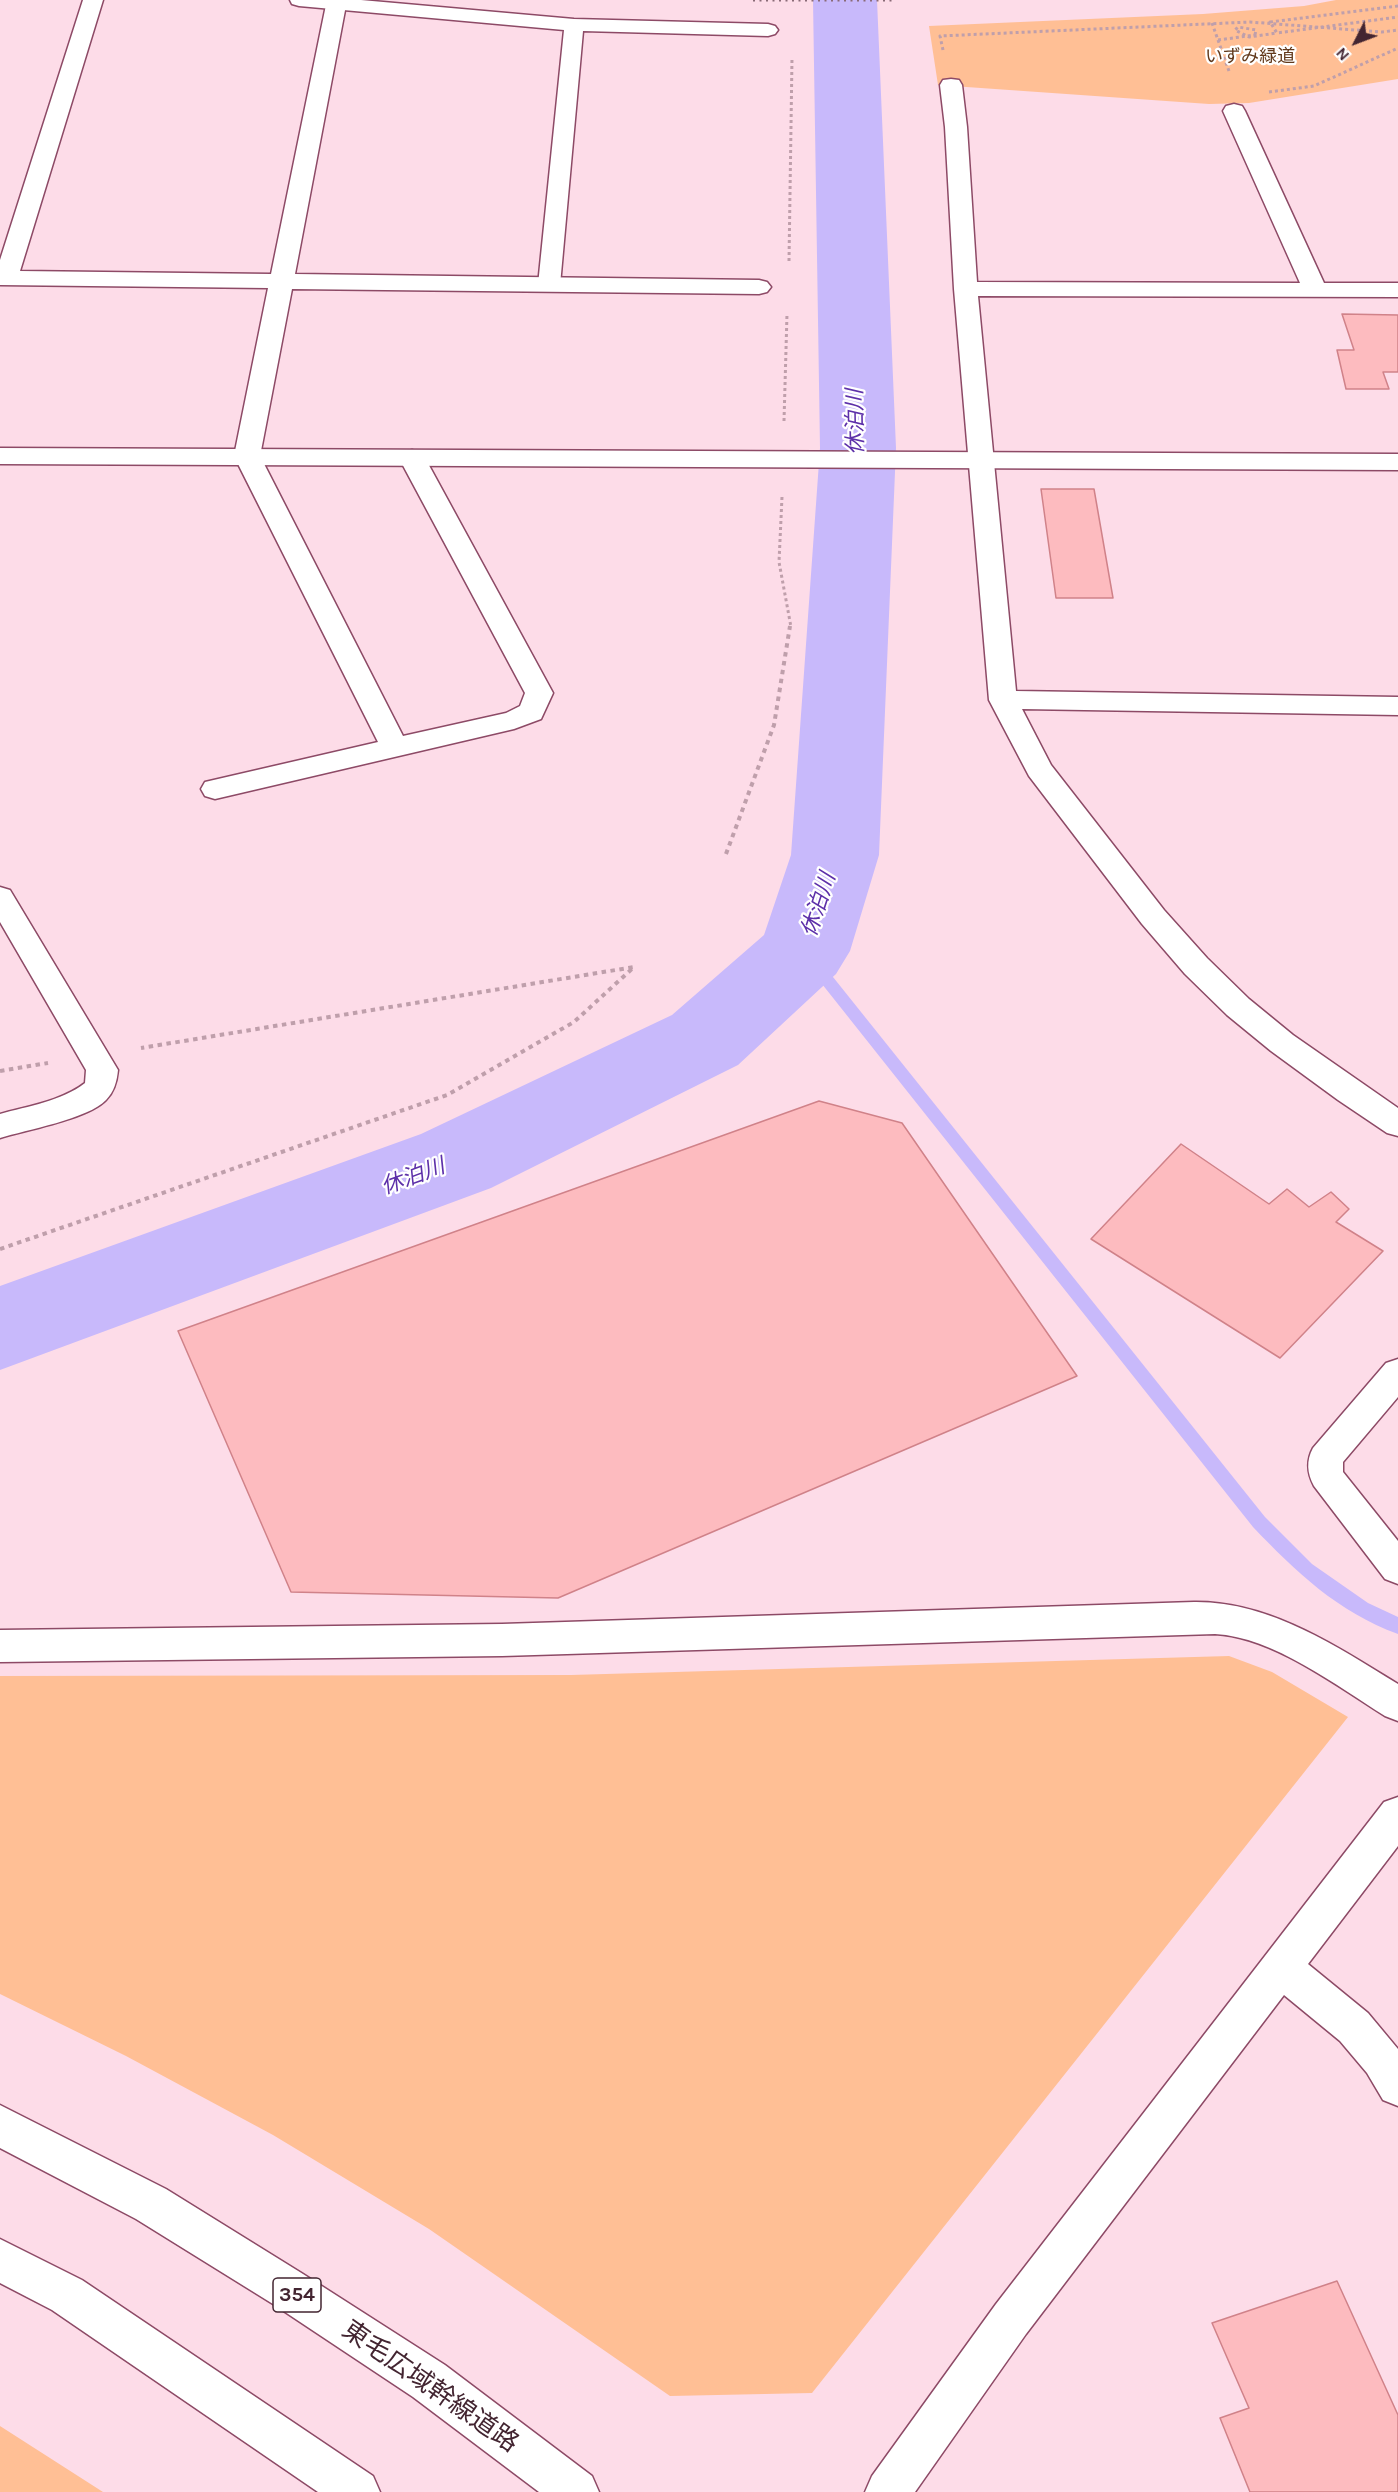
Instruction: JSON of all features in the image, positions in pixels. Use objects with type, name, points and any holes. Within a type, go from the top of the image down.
[{"type":"main road","points":[[93,0],[3,278],[759,287]]},
{"type":"main road","points":[[336,5],[248,456],[395,747]]},
{"type":"main road","points":[[951,85],[956,127],[966,289],[1003,700],[1039,769],[1152,917],[1196,966],[1238,1007],[1282,1043],[1349,1092],[1398,1124]]},
{"type":"main road","points":[[1235,102],[1315,289]]},
{"type":"main road","points":[[966,289],[1398,290]]},
{"type":"main road","points":[[0,456],[1398,462]]},
{"type":"main road","points":[[215,789],[514,720],[531,712],[539,693],[412,458]]},
{"type":"main road","points":[[1003,700],[1398,706]]},
{"type":"main road","points":[[0,897],[102,1070],[102,1081],[96,1092],[83,1100],[0,1126]]},
{"type":"main road","points":[[1398,1373],[1325,1458],[1326,1476],[1398,1568]]},
{"type":"main road","points":[[0,1646],[502,1640],[1194,1618],[1234,1620],[1284,1639],[1362,1680],[1398,1704]]},
{"type":"main road","points":[[888,2492],[1011,2319],[1398,1815]]},
{"type":"main road","points":[[1282,1968],[1354,2027],[1381,2059],[1398,2086]]},
{"type":"main road","name":"東毛広域幹線道路","points":[[0,2126],[151,2204],[288,2289],[429,2381],[576,2492]]},
{"type":"main road","points":[[0,2260],[67,2295],[357,2492]]},
{"type":"lane","points":[[299,0],[574,25],[768,30]]},
{"type":"lane","points":[[549,285],[574,25]]},
{"type":"path","points":[[1277,33],[1270,22],[1398,6]]},
{"type":"path","points":[[1218,40],[1255,35],[1256,30],[1238,27],[1235,30],[1238,34],[1246,37],[1398,17]]},
{"type":"path","points":[[951,85],[940,36],[1250,22],[1382,32],[1398,30]]},
{"type":"path","points":[[1212,23],[1235,102],[1268,92],[1314,86],[1398,48]]},
{"type":"path","points":[[726,854],[774,724],[791,630],[779,562],[791,460],[788,290],[792,54]]},
{"type":"path","points":[[759,287],[788,290]]},
{"type":"path","points":[[0,1249],[447,1095],[574,1022],[634,967],[129,1050]]},
{"type":"path","points":[[0,1071],[59,1062]]},
{"type":"green space","name":"いずみ緑道","points":[[1336,0],[1398,0],[1398,79],[1249,103],[1209,104],[938,85],[929,26],[1203,14],[1304,6]]},
{"type":"green space","points":[[1229,1656],[1272,1672],[1348,1717],[812,2393],[670,2396],[429,2229],[273,2135],[126,2056],[0,1994],[0,1676],[571,1675]]},
{"type":"green space","points":[[0,2426],[103,2492],[0,2492]]},
{"type":"building","points":[[1342,314],[1398,315],[1398,372],[1383,372],[1389,389],[1346,389],[1337,350],[1354,350]]},
{"type":"building","points":[[1041,489],[1094,489],[1113,598],[1056,598]]},
{"type":"building","points":[[819,1101],[902,1123],[1077,1376],[558,1598],[291,1592],[178,1331]]},
{"type":"building","points":[[1181,1144],[1269,1204],[1287,1189],[1309,1207],[1331,1192],[1349,1209],[1336,1222],[1383,1251],[1280,1358],[1091,1239]]},
{"type":"building","points":[[1337,2281],[1398,2415],[1398,2492],[1250,2492],[1220,2418],[1249,2408],[1212,2323]]},
{"type":"waterway","name":"休泊川","points":[[0,1328],[456,1161],[705,1040],[804,951],[835,855],[858,448],[845,0]]},
{"type":"waterway","points":[[804,951],[1259,1522],[1306,1570],[1362,1609],[1398,1626]]},
{"type":"railway","points":[[753,0],[892,0]]}]
